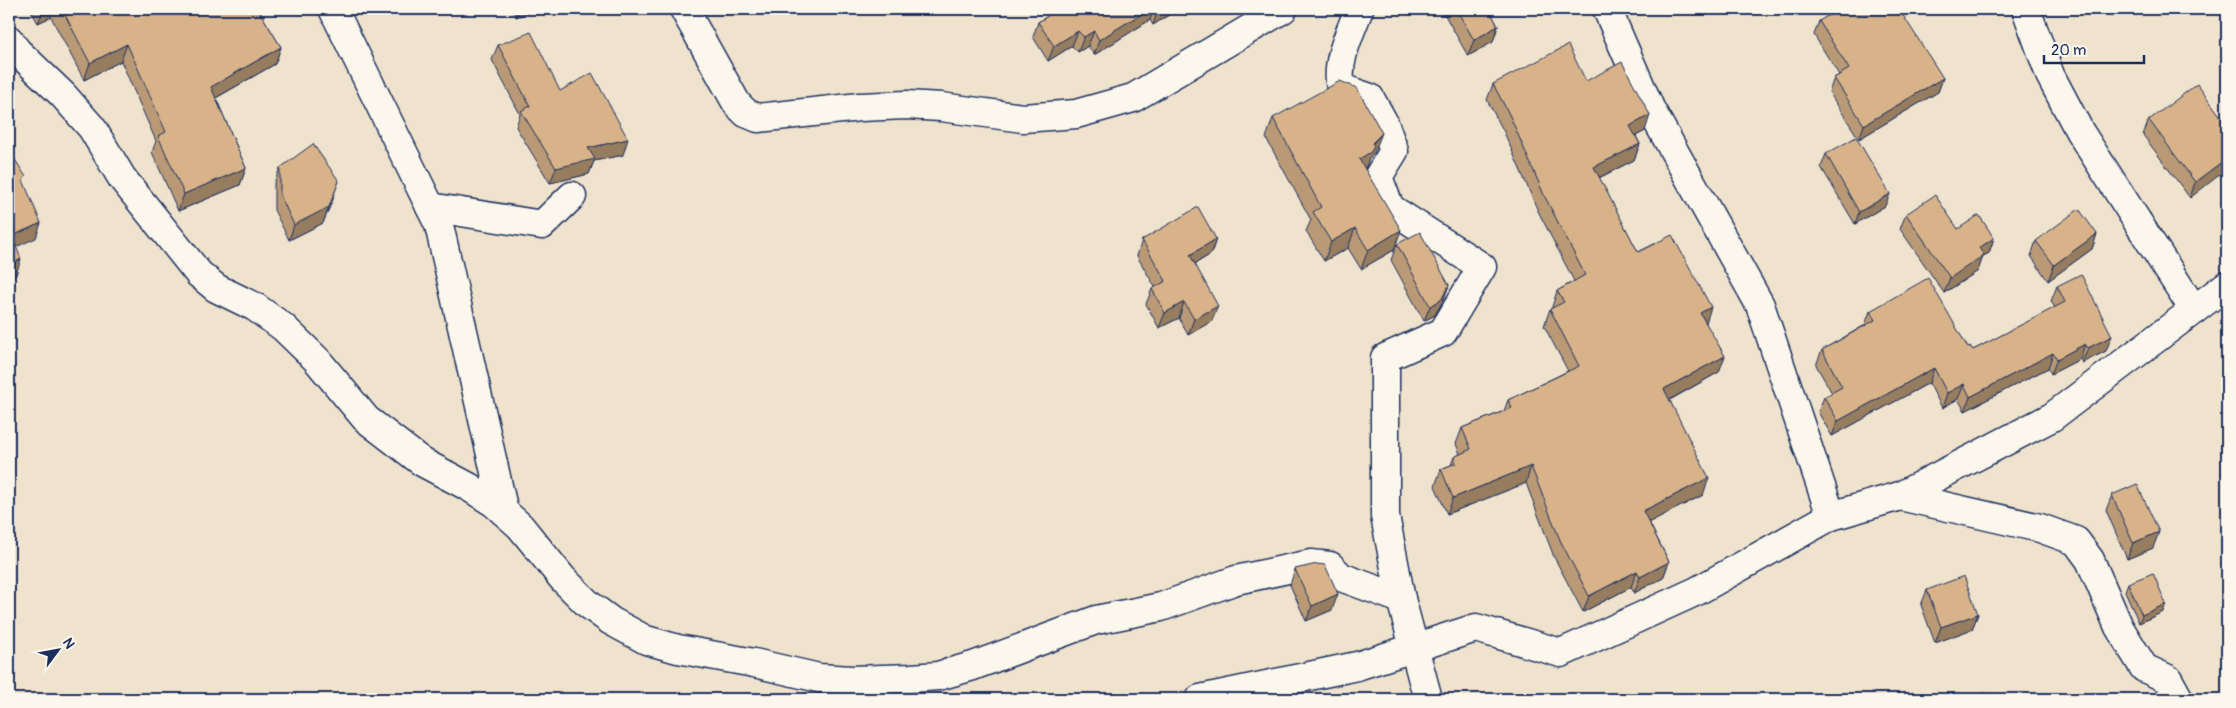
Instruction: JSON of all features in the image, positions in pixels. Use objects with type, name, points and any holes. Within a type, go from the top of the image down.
[{"type":"street","points":[[333,9],[439,226],[504,512]]},
{"type":"street","points":[[684,9],[737,104],[746,113],[758,118],[860,107],[906,105],[1037,118],[1076,114],[1133,98],[1283,9]]},
{"type":"street","points":[[1359,9],[1341,60],[1339,79],[1341,88],[1370,98],[1384,123],[1394,151],[1378,177],[1390,208],[1482,268],[1443,332],[1385,358],[1385,516],[1401,599],[1428,699]]},
{"type":"street","points":[[1608,9],[1650,108],[1760,304],[1830,516]]},
{"type":"street","points":[[2036,13],[2050,75],[2080,132],[2194,310]]},
{"type":"street","points":[[9,40],[17,51],[63,95],[92,128],[122,178],[200,274],[216,288],[255,307],[284,327],[317,360],[366,419],[378,430],[422,462],[482,495],[504,512],[524,530],[563,579],[588,604],[611,621],[646,640],[678,649],[754,662],[819,678],[852,680],[938,676],[1017,650],[1090,621],[1161,607],[1236,580],[1311,564],[1330,566],[1341,577],[1401,599]]},
{"type":"street","points":[[430,207],[542,225],[572,196]]},
{"type":"street","points":[[1200,699],[1357,666],[1476,628],[1561,653],[1697,592],[1830,516],[1900,496],[2052,417],[2227,284]]},
{"type":"street","points":[[1900,496],[2040,528],[2076,541],[2090,560],[2119,627],[2144,668],[2168,679],[2179,699]]},
{"type":"building","points":[[62,9],[258,9],[281,47],[211,87],[246,168],[184,194],[158,136],[166,132],[127,44],[90,63]]},
{"type":"building","points":[[1059,9],[1149,9],[1099,40],[1094,31],[1084,37],[1078,31],[1054,46],[1038,22]]},
{"type":"building","points":[[1456,9],[1489,9],[1498,26],[1474,40]]},
{"type":"building","points":[[1839,9],[1899,9],[1943,78],[1864,125],[1834,78],[1849,69],[1819,21]]},
{"type":"building","points":[[531,32],[560,91],[592,73],[628,139],[588,148],[595,159],[556,168],[521,111],[530,106],[498,45]]},
{"type":"building","points":[[1568,45],[1586,81],[1622,62],[1650,115],[1630,126],[1640,144],[1594,167],[1638,252],[1672,235],[1711,307],[1700,313],[1725,356],[1664,389],[1709,478],[1643,511],[1669,562],[1640,577],[1637,571],[1589,596],[1560,540],[1531,466],[1453,498],[1441,469],[1456,463],[1454,457],[1471,449],[1462,428],[1512,408],[1508,400],[1579,366],[1550,309],[1564,302],[1557,291],[1585,275],[1544,195],[1510,116],[1493,84]]},
{"type":"building","points":[[1340,81],[1357,88],[1382,133],[1372,143],[1374,146],[1371,152],[1359,159],[1401,230],[1368,250],[1355,228],[1331,242],[1313,212],[1321,207],[1273,118]]},
{"type":"building","points":[[2197,84],[2227,125],[2227,158],[2195,182],[2149,120]]},
{"type":"building","points":[[1856,137],[1890,194],[1859,212],[1826,154]]},
{"type":"building","points":[[313,144],[339,181],[329,207],[294,225],[280,195],[280,168]]},
{"type":"building","points":[[9,150],[26,177],[23,180],[41,223],[12,236],[21,259],[9,265]]},
{"type":"building","points":[[1935,195],[1958,229],[1979,215],[1994,238],[1979,248],[1984,255],[1950,278],[1906,214]]},
{"type":"building","points":[[1198,207],[1216,239],[1190,255],[1218,306],[1194,319],[1184,302],[1165,313],[1152,289],[1166,281],[1142,240]]},
{"type":"building","points":[[2079,209],[2097,234],[2054,265],[2036,241]]},
{"type":"building","points":[[1420,232],[1449,285],[1441,300],[1430,306],[1397,244]]},
{"type":"building","points":[[2081,274],[2112,336],[2088,348],[2085,344],[2057,359],[2053,353],[1970,397],[1964,384],[1947,393],[1934,368],[1838,421],[1824,397],[1842,387],[1822,350],[1875,320],[1870,311],[1928,278],[1968,348],[1971,347],[1973,350],[2065,302],[2057,286]]},
{"type":"building","points":[[2137,484],[2159,532],[2133,543],[2112,495]]},
{"type":"building","points":[[1317,564],[1325,565],[1338,594],[1312,606],[1295,569]]},
{"type":"building","points":[[2153,573],[2166,604],[2142,615],[2128,583]]},
{"type":"building","points":[[1964,576],[1978,614],[1941,627],[1927,590]]},
{"type":"building","points":[[1986,693],[1988,699],[1969,699]]}]
